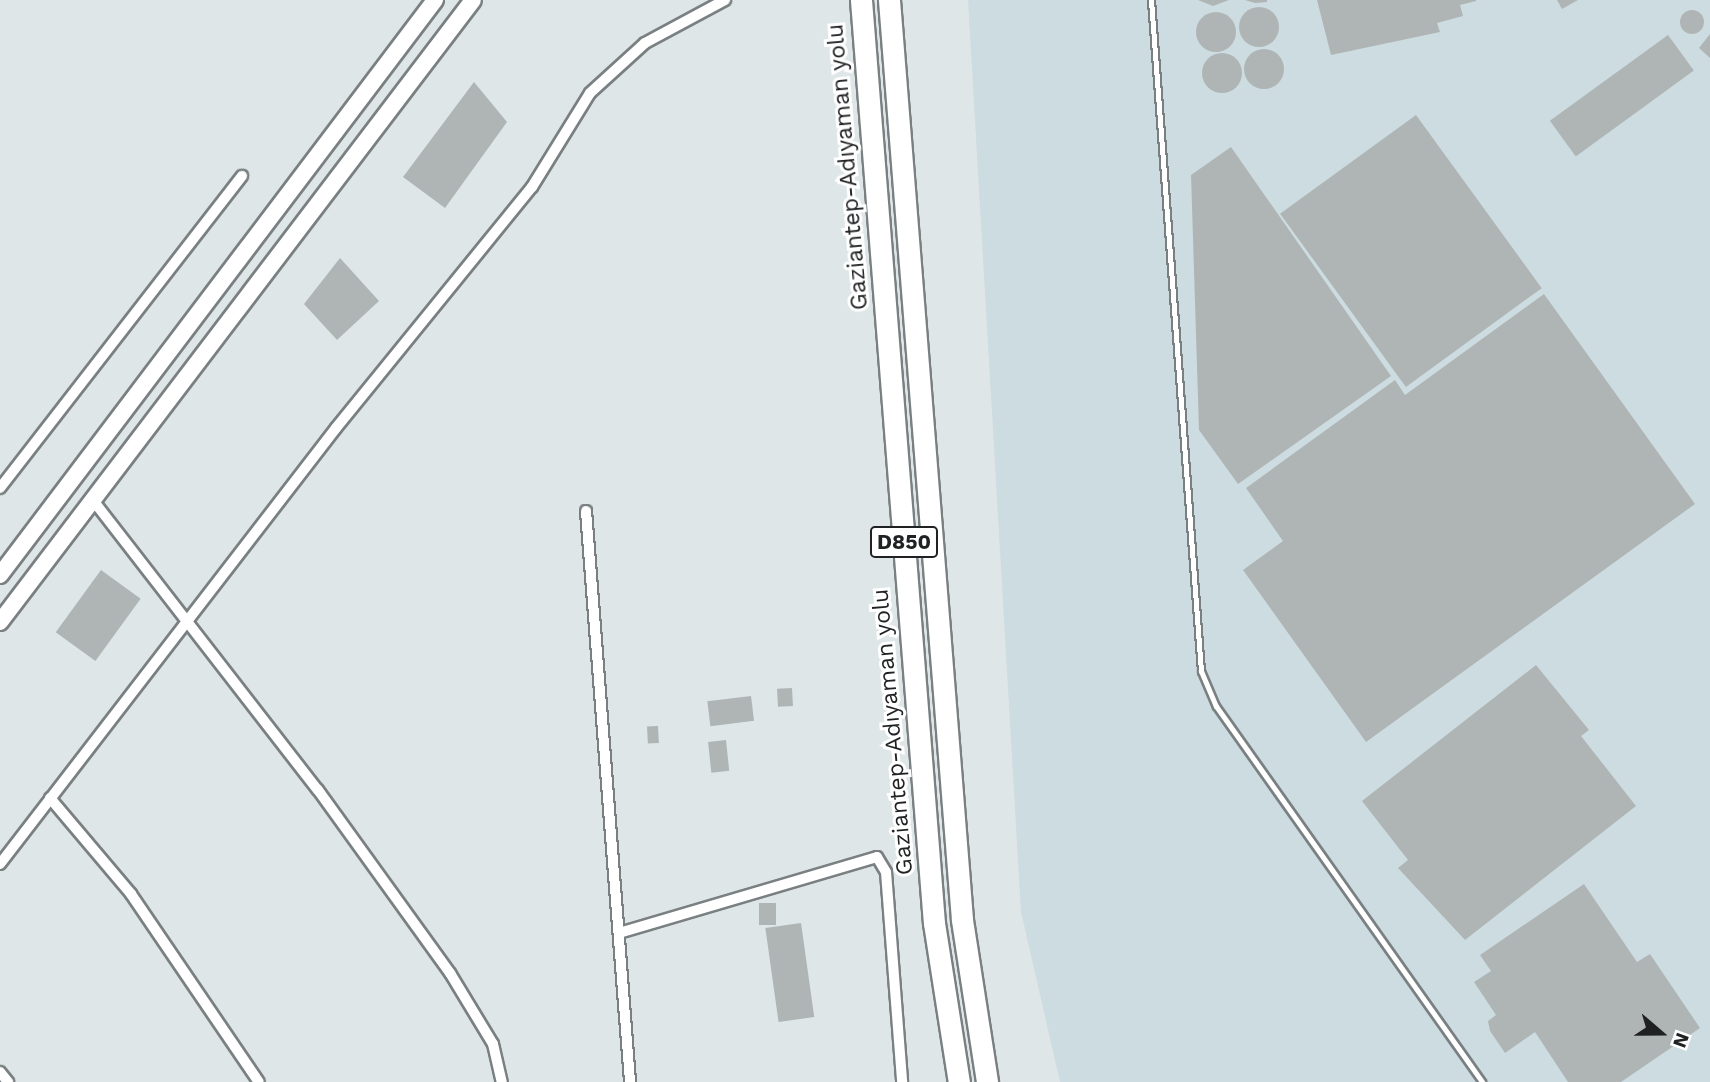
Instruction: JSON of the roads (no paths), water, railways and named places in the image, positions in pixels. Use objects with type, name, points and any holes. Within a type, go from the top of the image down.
[{"type":"highway","name":"Gaziantep-Adıyaman yolu","points":[[860,0],[934,923],[959,1082]]},
{"type":"highway","name":"D850","points":[[889,0],[962,920],[987,1082]]},
{"type":"street","points":[[0,575],[435,0]]},
{"type":"street","points":[[0,622],[473,0]]},
{"type":"street","points":[[0,864],[186,620],[532,187],[590,93],[645,43],[725,0]]},
{"type":"street","points":[[0,488],[242,176]]},
{"type":"street","points":[[92,499],[450,973],[493,1044],[502,1082]]},
{"type":"street","points":[[586,512],[601,636],[630,1082]]},
{"type":"street","points":[[50,798],[131,894],[259,1082]]},
{"type":"street","points":[[619,933],[877,858],[886,872],[902,1082]]},
{"type":"street","points":[[0,1072],[8,1082]]},
{"type":"lane","points":[[1151,0],[1201,671],[1216,706],[1482,1082]]}]
